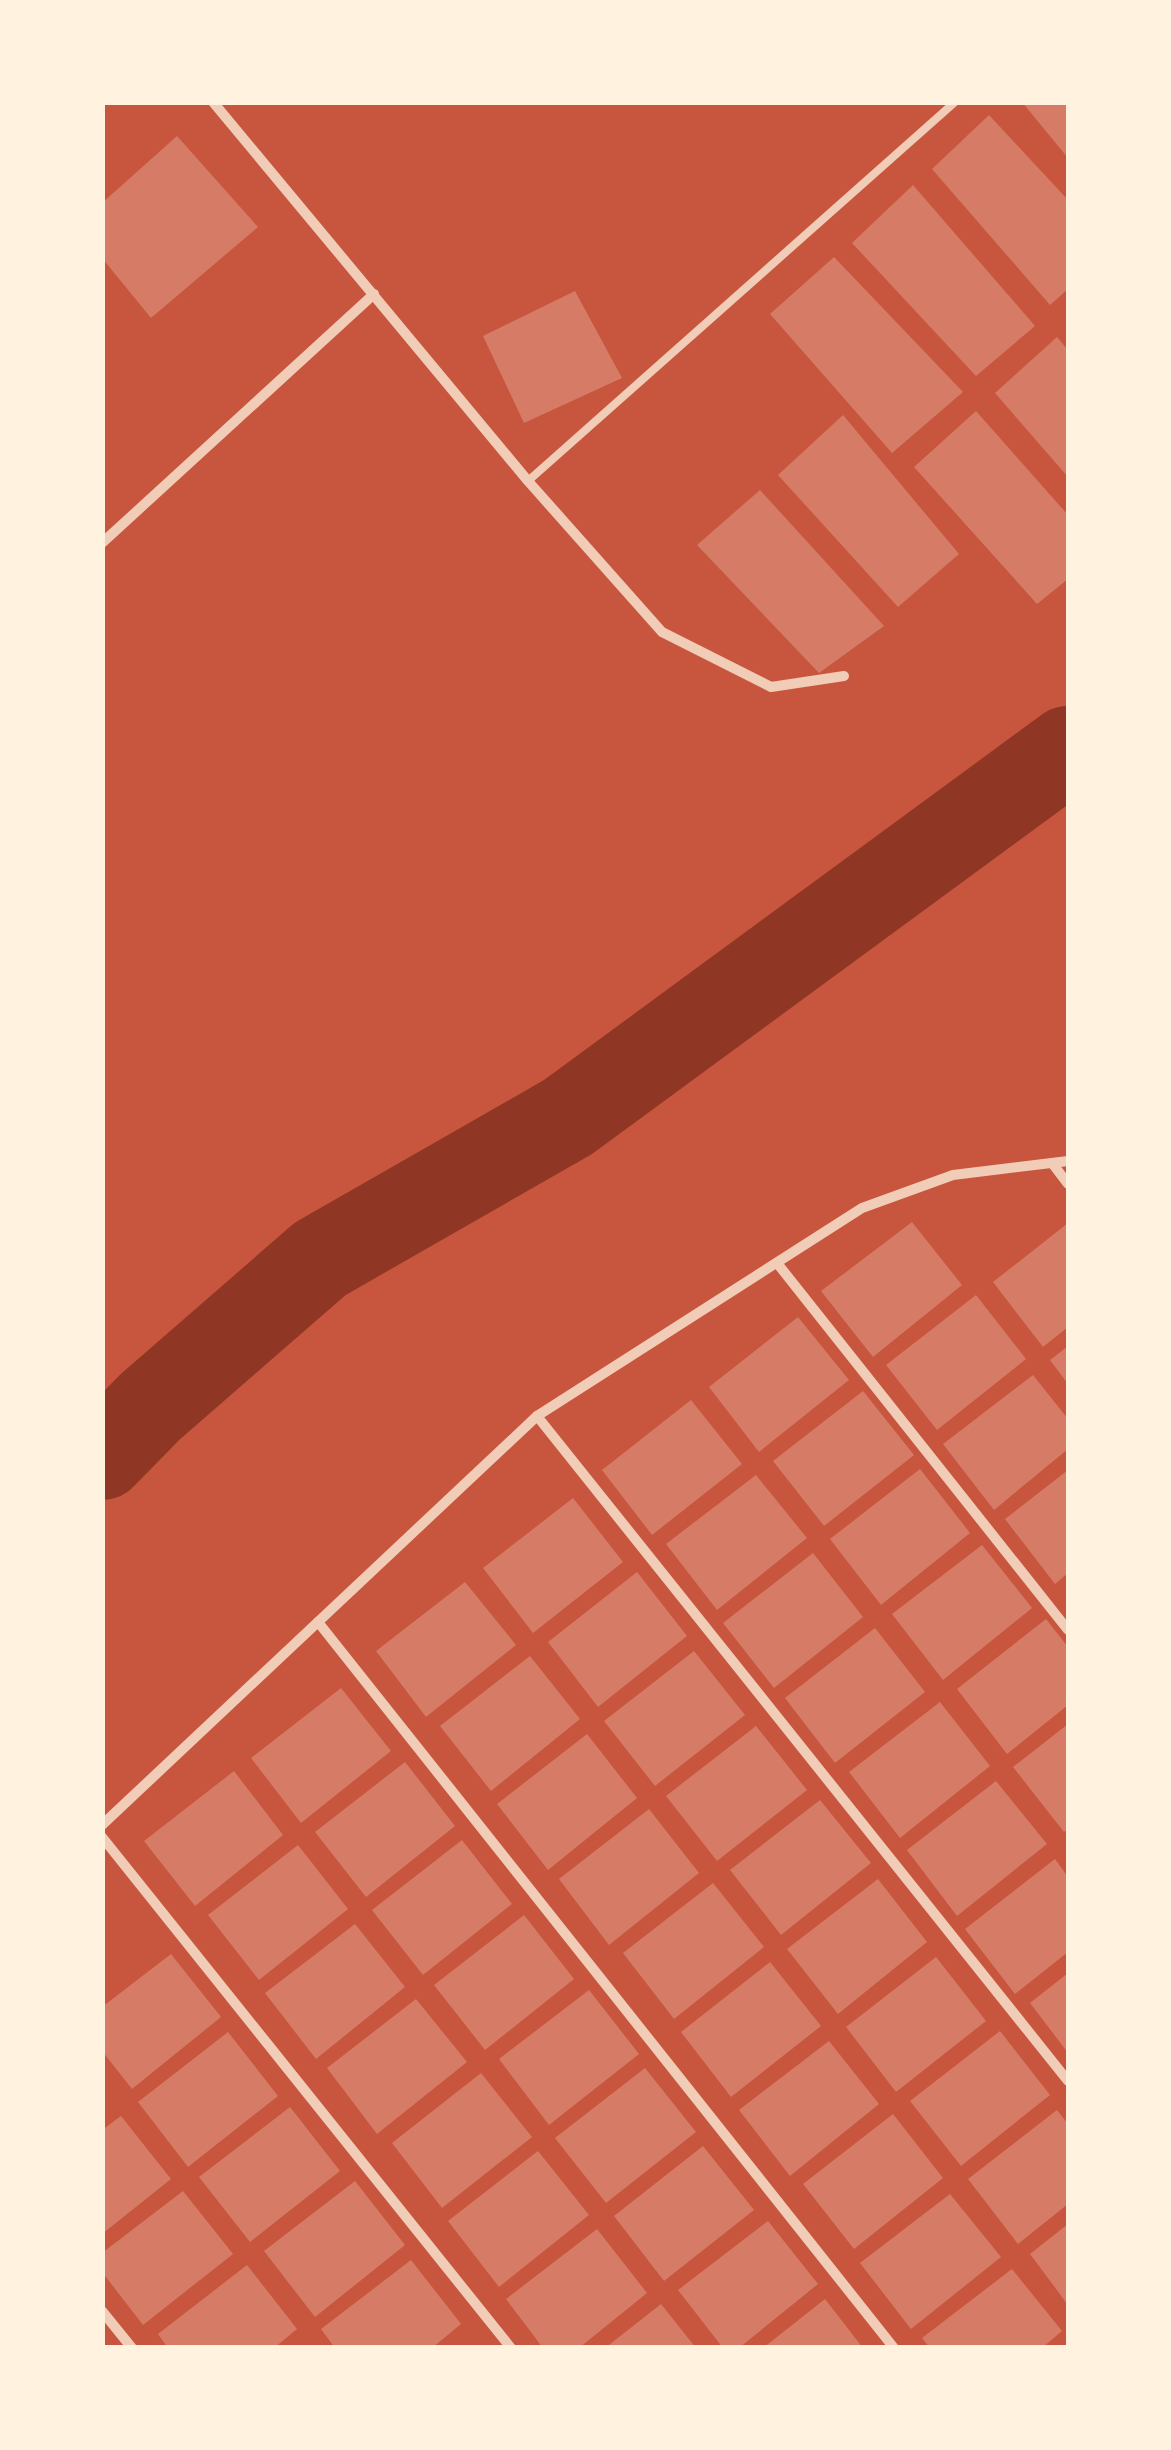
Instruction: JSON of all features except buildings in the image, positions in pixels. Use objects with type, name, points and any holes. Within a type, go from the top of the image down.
[{"type":"street","points":[[213,102],[528,481],[662,632],[771,687],[844,676]]},
{"type":"street","points":[[102,542],[374,294]]},
{"type":"street","points":[[102,1826],[537,1416],[862,1208],[953,1175],[1068,1162]]},
{"type":"street","points":[[1052,1164],[1068,1184]]},
{"type":"street","points":[[777,1263],[1068,1630]]},
{"type":"street","points":[[537,1416],[1068,2081]]},
{"type":"street","points":[[318,1622],[894,2348]]},
{"type":"street","points":[[102,1836],[511,2348]]},
{"type":"street","points":[[102,2311],[132,2348]]},
{"type":"lane","points":[[528,481],[954,102]]},
{"type":"waterway","points":[[102,1456],[150,1407],[320,1259],[568,1117],[1068,750]]}]
